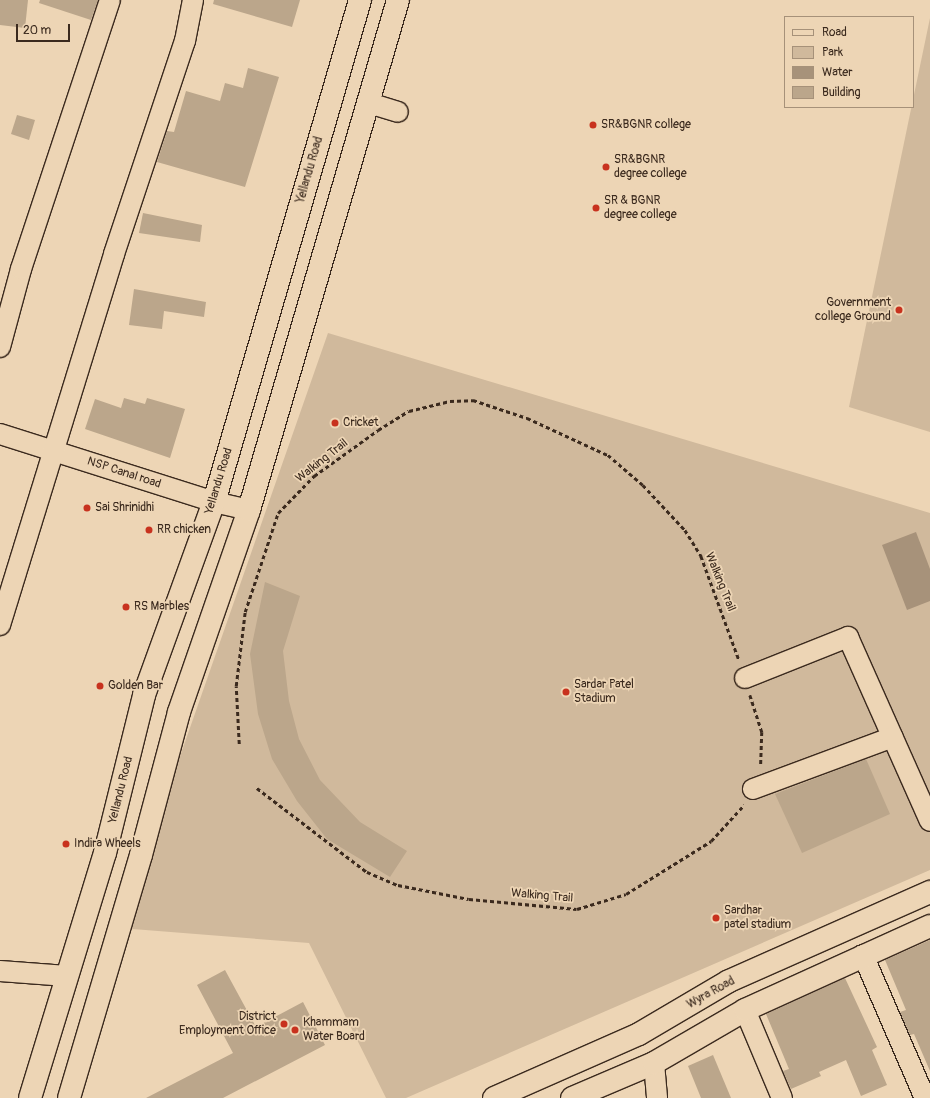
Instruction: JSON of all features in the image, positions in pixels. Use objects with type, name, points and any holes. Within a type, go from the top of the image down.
[{"type":"main road","name":"Yellandu Road","points":[[30,1098],[105,853],[144,695],[214,502],[360,0]]},
{"type":"main road","points":[[68,1098],[141,855],[179,712],[248,510],[369,103],[398,0]]},
{"type":"main road","name":"Wyra Road","points":[[494,1098],[639,1034],[729,981],[930,892]]},
{"type":"main road","points":[[572,1098],[654,1063],[744,1010],[930,926]]},
{"type":"street","points":[[0,347],[21,269],[110,0]]},
{"type":"street","points":[[0,625],[53,451],[184,41],[193,0]]},
{"type":"street","points":[[369,103],[398,112]]},
{"type":"street","name":"NSP Canal road","points":[[0,434],[214,502],[248,510]]},
{"type":"street","points":[[745,678],[848,637],[930,821]]},
{"type":"street","points":[[753,789],[893,737]]},
{"type":"street","points":[[864,955],[925,1098]]},
{"type":"street","points":[[0,971],[67,976]]},
{"type":"street","points":[[744,1010],[782,1098]]},
{"type":"street","points":[[654,1063],[657,1098]]},
{"type":"path","name":"Walking Trail","points":[[239,744],[236,686],[245,612],[278,513],[314,476],[378,430],[410,411],[450,400],[473,400],[527,418],[608,455],[643,485],[685,530],[701,556],[720,603],[762,732],[764,752],[760,776],[741,810],[711,841],[626,894],[577,909],[469,899],[398,885],[367,872],[258,788]]},
{"type":"green space","name":"Government college Ground","points":[[930,18],[930,432],[849,407],[911,108],[914,108],[914,95]]},
{"type":"green space","name":"Sardar Patel Stadium","points":[[328,333],[930,513],[930,870],[406,1098],[386,1098],[309,943],[120,928]]},
{"type":"water","points":[[916,532],[930,569],[930,601],[907,610],[882,545]]},
{"type":"building","points":[[0,0],[28,0],[25,28],[0,25]]},
{"type":"building","points":[[40,0],[98,0],[91,20],[39,3]]},
{"type":"building","points":[[214,0],[300,0],[292,27],[213,4]]},
{"type":"building","points":[[248,68],[279,77],[245,187],[157,162],[167,131],[174,132],[186,91],[220,101],[225,83],[243,88]]},
{"type":"building","points":[[17,115],[35,120],[29,140],[11,134]]},
{"type":"building","points":[[143,213],[202,225],[200,242],[139,233]]},
{"type":"building","points":[[134,289],[206,302],[204,317],[164,311],[162,329],[129,325]]},
{"type":"building","points":[[124,398],[145,404],[147,398],[185,409],[170,458],[85,429],[95,399],[121,408]]},
{"type":"building","points":[[265,582],[300,596],[283,651],[289,701],[299,739],[320,780],[360,822],[407,851],[390,877],[327,839],[297,801],[272,759],[258,714],[250,654]]},
{"type":"building","points":[[866,759],[890,814],[802,853],[775,794]]},
{"type":"building","points":[[930,940],[930,1071],[914,1034],[910,1035],[900,1012],[906,1010],[885,960]]},
{"type":"building","name":"Khammam Water Board","points":[[225,970],[256,1027],[303,1002],[325,1045],[223,1098],[146,1098],[233,1053],[197,985]]},
{"type":"building","points":[[845,978],[877,1047],[872,1050],[887,1085],[861,1096],[846,1060],[819,1072],[821,1076],[791,1089],[783,1071],[789,1069],[766,1014]]},
{"type":"building","points":[[713,1055],[731,1098],[701,1098],[688,1066]]},
{"type":"place","name":"SR&BGNR college","points":[[593,125]]},
{"type":"place","name":"SR&BGNR degree college","points":[[606,167]]},
{"type":"place","name":"SR & BGNR degree college","points":[[596,208]]},
{"type":"place","name":"Government college Ground","points":[[899,310]]},
{"type":"place","name":"Cricket","points":[[335,423]]},
{"type":"place","name":"Sai Shrinidhi","points":[[87,508]]},
{"type":"place","name":"RR chicken","points":[[149,530]]},
{"type":"place","name":"RS Marbles","points":[[126,607]]},
{"type":"place","name":"Golden Bar","points":[[100,686]]},
{"type":"place","name":"Sardar Patel Stadium","points":[[566,692]]},
{"type":"place","name":"Indira Wheels","points":[[66,844]]},
{"type":"place","name":"Sardhar patel stadium","points":[[716,918]]},
{"type":"place","name":"District Employment Office","points":[[284,1024]]},
{"type":"place","name":"Khammam Water Board","points":[[295,1030]]}]
